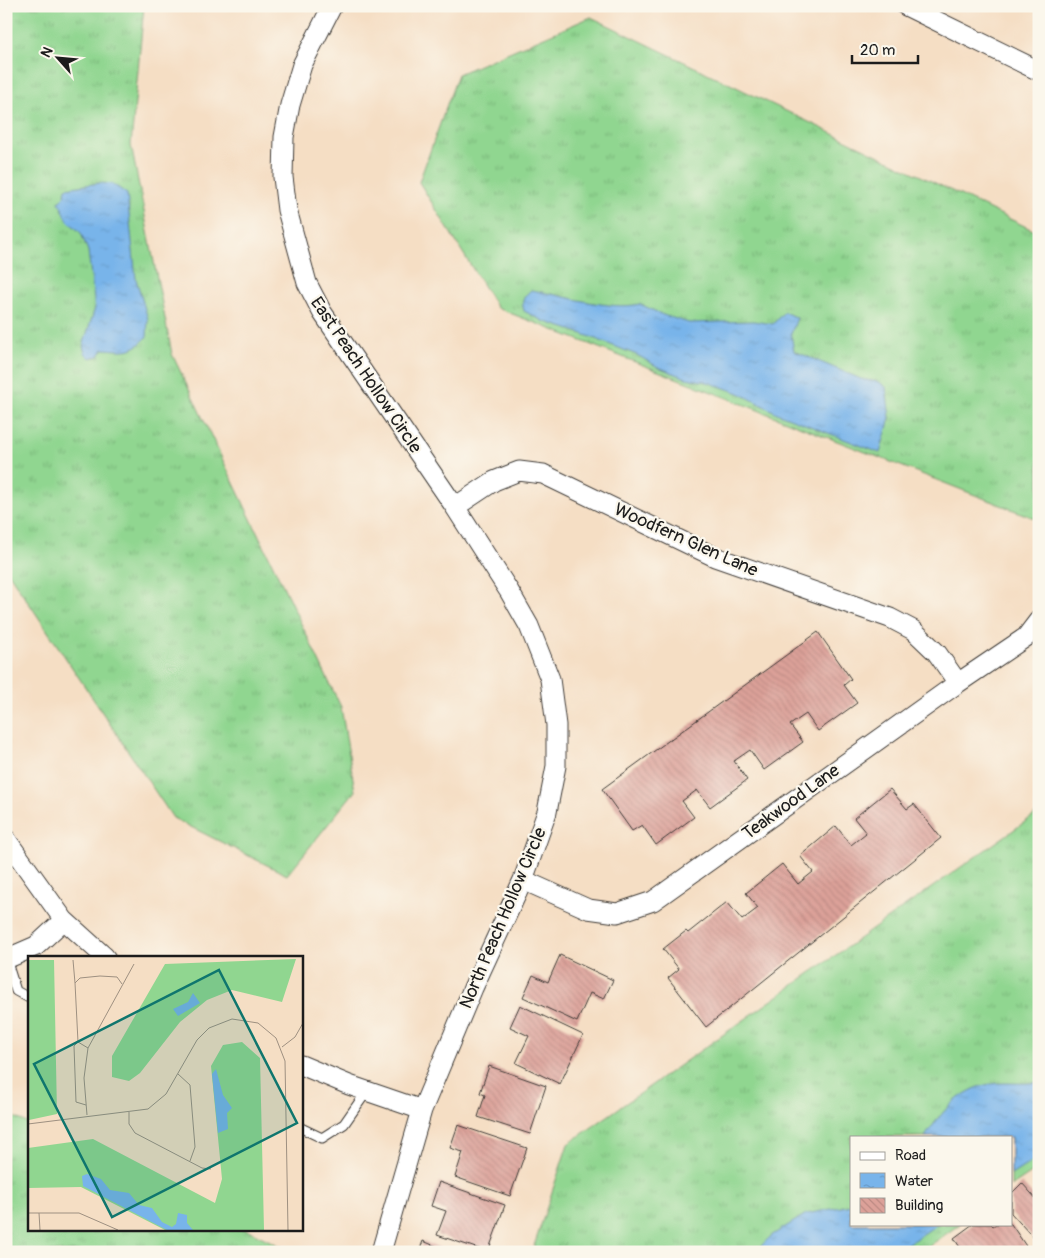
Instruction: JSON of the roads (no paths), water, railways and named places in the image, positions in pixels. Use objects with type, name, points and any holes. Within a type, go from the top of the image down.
[{"type":"street","name":"East Peach Hollow Circle","points":[[332,6],[302,65],[290,105],[284,137],[283,177],[287,210],[294,241],[306,283],[322,312],[455,507]]},
{"type":"street","points":[[906,6],[1039,71]]},
{"type":"street","name":"Woodfern Glen Lane","points":[[455,507],[494,481],[519,471],[543,474],[715,557],[890,618],[913,630],[931,647],[958,683]]},
{"type":"street","name":"North Peach Hollow Circle","points":[[381,1252],[422,1110],[473,988],[523,880],[547,812],[556,766],[556,725],[550,679],[529,626],[455,507]]},
{"type":"street","name":"Teakwood Lane","points":[[523,880],[588,908],[617,913],[654,901],[958,683],[1026,637],[1039,620]]},
{"type":"street","points":[[6,839],[64,920],[104,956]]},
{"type":"street","points":[[6,959],[36,946],[64,920]]},
{"type":"street","points":[[302,1065],[422,1110]]},
{"type":"lane","points":[[6,959],[16,991],[28,997]]},
{"type":"lane","points":[[302,1128],[322,1138],[344,1124],[367,1091]]},
{"type":"water","points":[[100,183],[113,184],[127,194],[136,279],[148,319],[147,337],[132,349],[103,349],[99,356],[90,358],[85,353],[83,346],[95,308],[88,251],[81,233],[68,221],[59,202],[65,195],[66,188]]},
{"type":"water","points":[[531,290],[600,304],[628,306],[640,304],[663,315],[689,323],[753,321],[773,324],[784,312],[797,318],[791,334],[794,351],[861,379],[879,382],[886,387],[890,418],[880,453],[779,414],[739,393],[707,382],[686,378],[658,367],[637,355],[543,321],[524,311],[523,299]]},
{"type":"water","points":[[1039,1082],[1039,1157],[1012,1174],[1012,1136],[926,1136],[950,1105],[966,1093],[985,1085]]},
{"type":"water","points":[[850,1205],[850,1226],[935,1226],[896,1252],[755,1252],[771,1236],[806,1214]]}]
